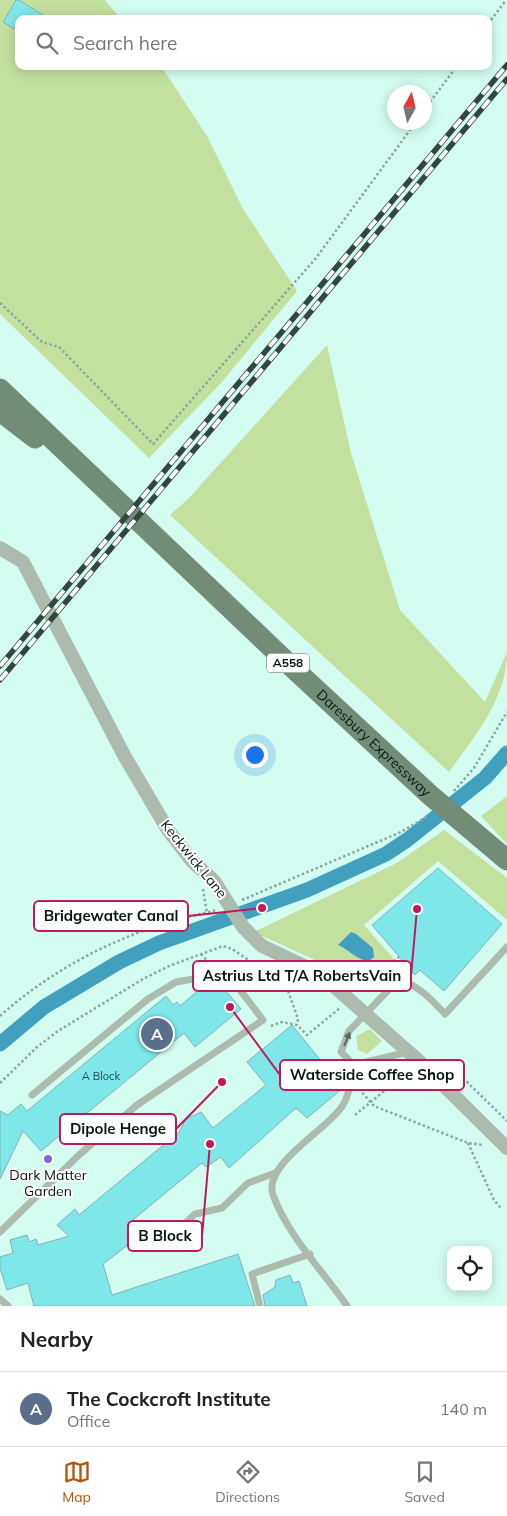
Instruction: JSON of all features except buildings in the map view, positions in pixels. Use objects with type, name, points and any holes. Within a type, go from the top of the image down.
[{"type":"main road","name":"Daresbury Expressway","points":[[0,389],[293,668],[431,804],[468,828],[507,860]]},
{"type":"main road","name":"Daresbury Expressway","points":[[0,411],[115,498]]},
{"type":"street","name":"Keckwick Lane","points":[[0,548],[23,562],[38,587],[125,757],[168,830],[192,861],[214,880],[243,927],[262,946],[317,972],[408,1052],[507,1148]]},
{"type":"lane","points":[[354,1065],[341,1052],[349,1032],[397,981],[404,982],[429,996],[445,1014],[507,947]]},
{"type":"lane","points":[[0,1232],[80,1154],[137,1105],[264,1020],[227,973],[176,982],[148,998],[32,1095]]},
{"type":"lane","points":[[354,1065],[408,1052]]},
{"type":"lane","points":[[347,1306],[286,1221],[272,1192],[275,1173],[287,1158],[336,1115],[345,1104],[354,1065]]},
{"type":"lane","points":[[162,1244],[195,1214],[222,1208],[248,1183],[275,1173]]},
{"type":"lane","points":[[260,1306],[252,1274],[310,1254]]},
{"type":"lane","points":[[0,1299],[8,1306]]},
{"type":"path","points":[[492,19],[506,0]]},
{"type":"path","points":[[432,99],[454,70]]},
{"type":"path","points":[[0,303],[42,342],[59,347],[153,444],[316,258],[410,130]]},
{"type":"path","points":[[451,795],[474,768],[507,712]]},
{"type":"path","points":[[0,1016],[22,996],[100,949],[173,921],[230,904],[401,832],[431,804]]},
{"type":"path","points":[[359,992],[399,957]]},
{"type":"path","points":[[264,1020],[272,1026],[282,1022],[297,1025],[307,1035],[341,1007]]},
{"type":"path","points":[[355,1114],[412,1069]]},
{"type":"path","points":[[350,1079],[374,1106],[468,1143],[490,1146]]},
{"type":"path","points":[[462,1088],[467,1082],[507,1121]]},
{"type":"path","points":[[468,1143],[494,1200],[501,1208]]},
{"type":"green space","points":[[0,0],[105,0],[118,15],[15,15],[15,70],[164,70],[207,136],[243,209],[297,291],[221,383],[149,458],[0,314]]},
{"type":"green space","points":[[327,345],[351,453],[400,610],[485,702],[507,652],[506,669],[496,701],[479,730],[449,772],[170,515],[188,499]]},
{"type":"green space","points":[[507,796],[507,844],[481,816]]},
{"type":"green space","points":[[444,830],[507,878],[507,920],[438,861],[364,925],[400,966],[368,974],[341,972],[254,932],[397,863]]},
{"type":"green space","points":[[370,1029],[382,1041],[367,1054],[358,1050],[356,1036]]},
{"type":"water","points":[[351,932],[373,948],[374,957],[369,961],[360,959],[338,945]]},
{"type":"waterway","points":[[0,1044],[44,1007],[119,962],[159,943],[307,890],[386,854],[407,840],[485,778],[507,753]]},
{"type":"railway","points":[[0,666],[507,65]]},
{"type":"railway","points":[[0,680],[507,79]]},
{"type":"place","name":"Bridgewater Canal","points":[[262,908]]},
{"type":"place","name":"Astrius Ltd T/A RobertsVain","points":[[417,909]]},
{"type":"place","name":"Waterside Coffee Shop","points":[[230,1007]]},
{"type":"place","name":"The Cockcroft Institute","points":[[157,1034]]},
{"type":"place","name":"Dipole Henge","points":[[222,1082]]},
{"type":"place","name":"B Block","points":[[210,1144]]},
{"type":"place","name":"Dark Matter Garden","points":[[48,1159]]}]
